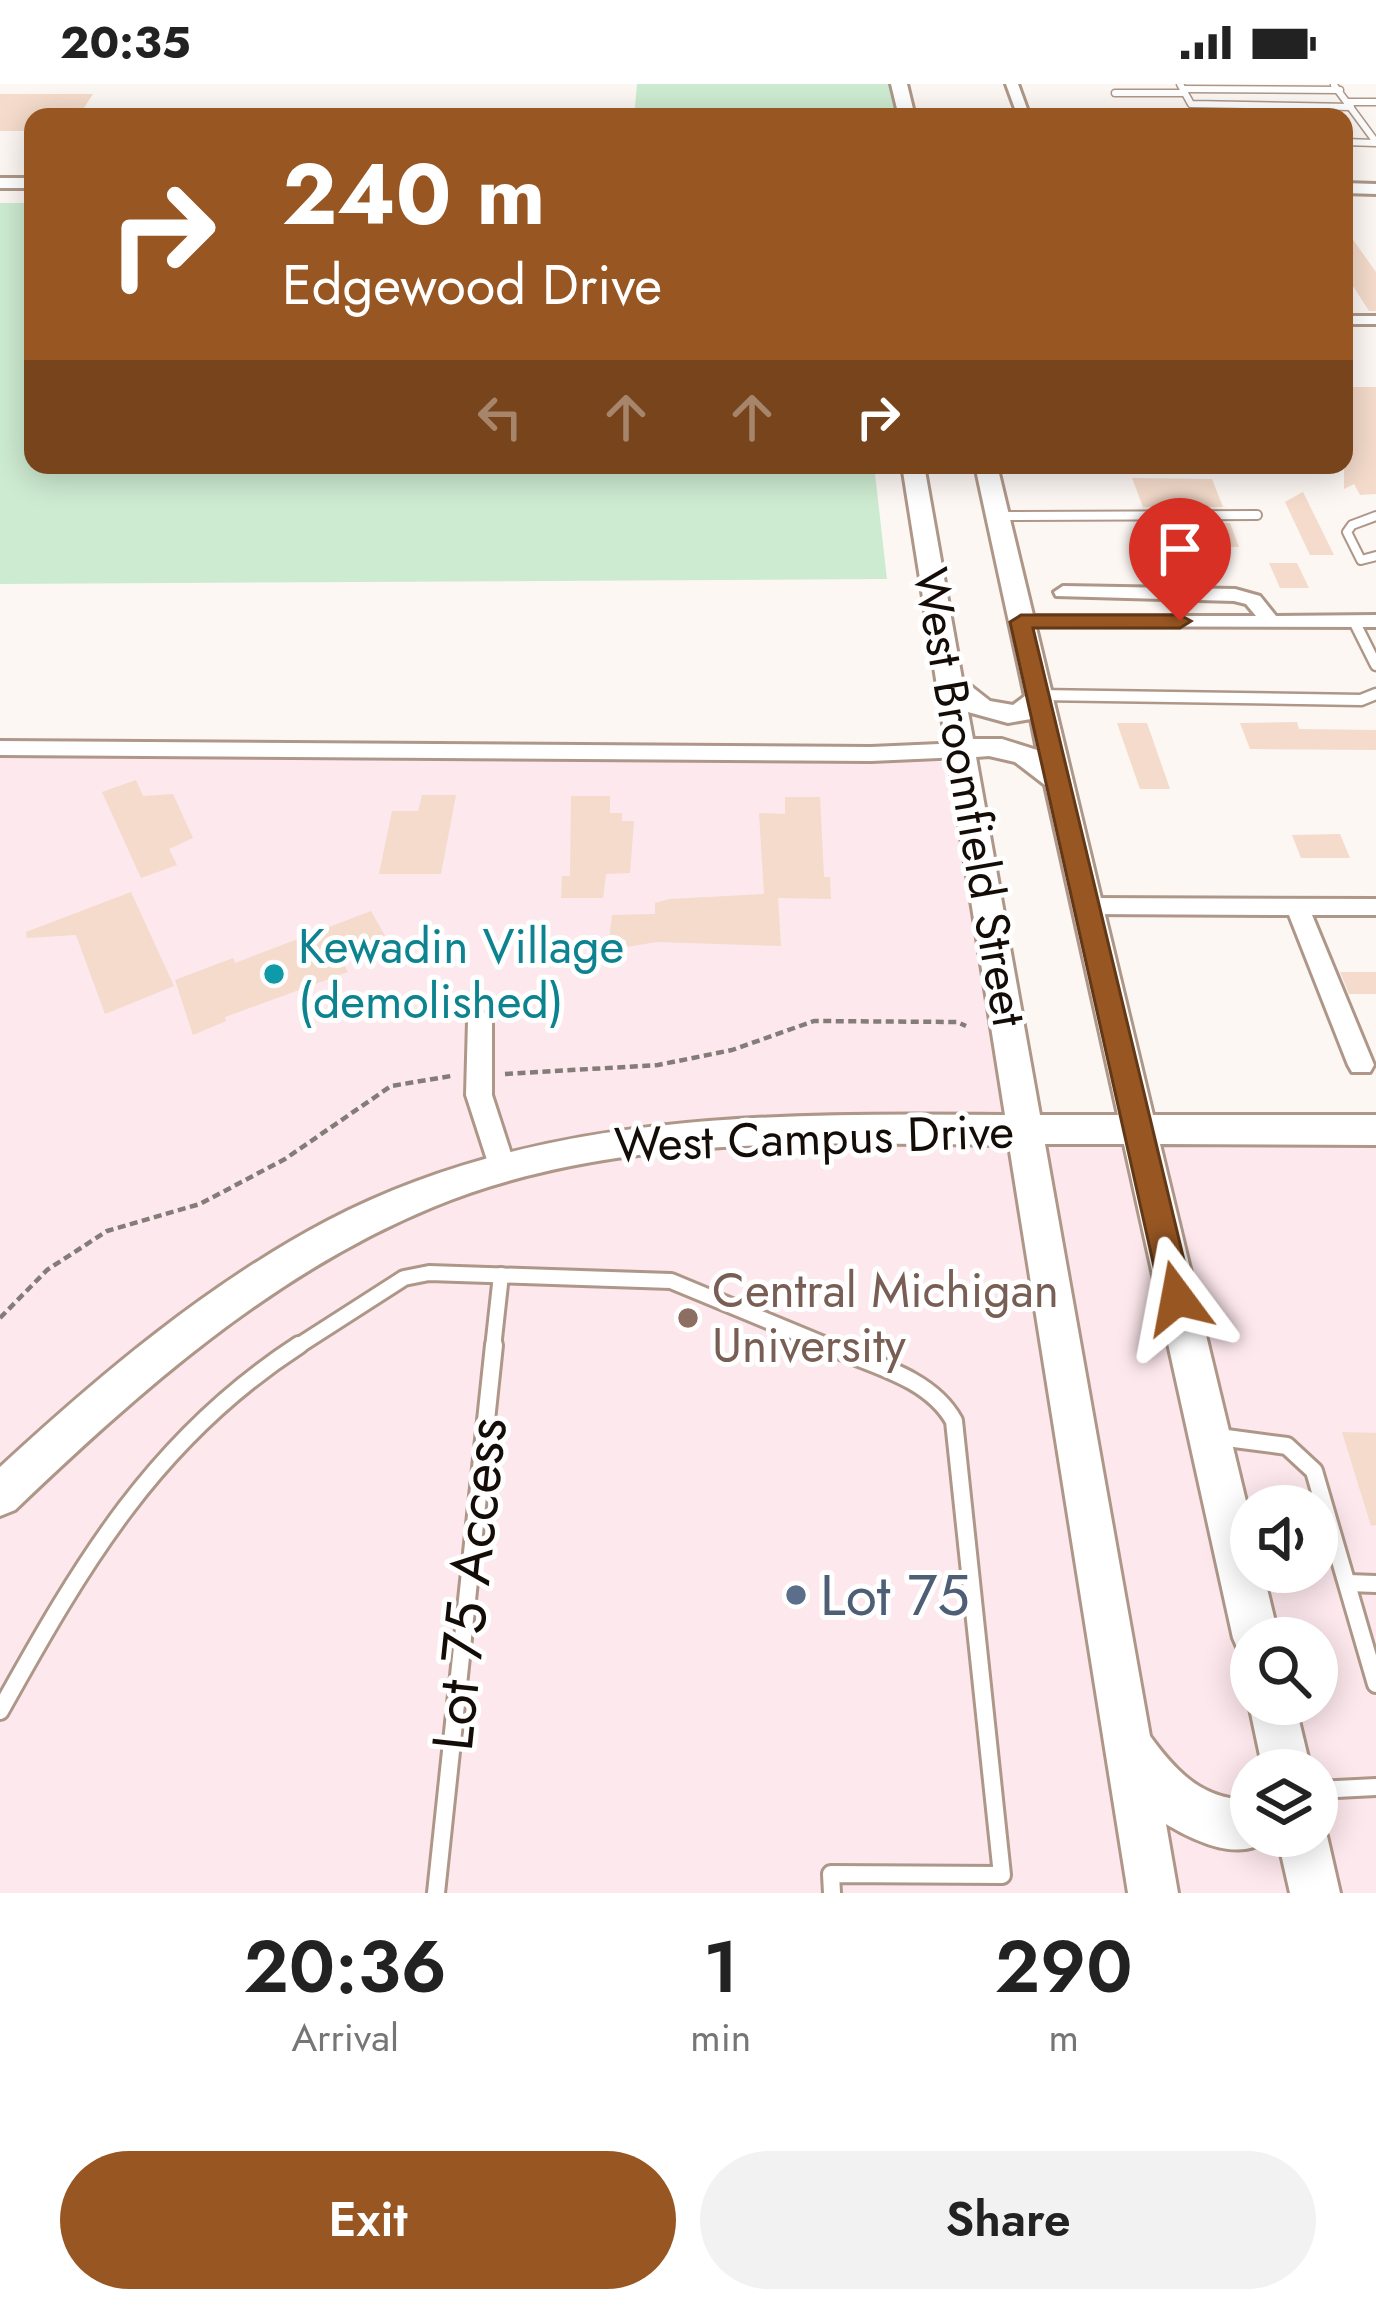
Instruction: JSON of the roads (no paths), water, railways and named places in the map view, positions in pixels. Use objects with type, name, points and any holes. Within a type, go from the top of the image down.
[{"type":"main road","name":"West Broomfield Street","points":[[915,474],[1153,1893]]},
{"type":"main road","name":"West Broomfield Street","points":[[988,474],[1251,1617]]},
{"type":"main road","points":[[950,681],[964,698],[991,712],[1019,714],[1038,697]]},
{"type":"main road","points":[[962,750],[993,747],[1022,752],[1057,780]]},
{"type":"main road","name":"West Campus Drive","points":[[0,1495],[128,1376],[241,1290],[347,1229],[427,1192],[502,1166],[610,1143],[724,1131],[1137,1126],[1376,1130]]},
{"type":"main road","points":[[1129,1745],[1166,1794],[1220,1824],[1230,1824]]},
{"type":"main road","points":[[1307,1857],[1315,1893]]},
{"type":"street","points":[[1063,592],[1234,595],[1253,599],[1270,621]]},
{"type":"street","points":[[1021,622],[1376,621]]},
{"type":"street","points":[[0,748],[872,762],[962,750]]},
{"type":"street","points":[[1085,906],[1376,907]]},
{"type":"street","points":[[1297,906],[1361,1064]]},
{"type":"street","points":[[480,1021],[479,1095],[502,1166]]},
{"type":"lane","points":[[1115,93],[1336,87],[1352,108]]},
{"type":"lane","points":[[1183,89],[1193,108]]},
{"type":"lane","points":[[1191,104],[1376,102]]},
{"type":"lane","points":[[1353,109],[1376,140]]},
{"type":"lane","points":[[997,516],[1257,515]]},
{"type":"lane","points":[[1376,516],[1352,525],[1347,532],[1361,560],[1376,556]]},
{"type":"lane","points":[[1354,621],[1376,665]]},
{"type":"lane","points":[[1038,697],[1361,700],[1376,694]]},
{"type":"lane","points":[[0,1711],[57,1604],[104,1534],[170,1451],[235,1390],[404,1278],[429,1273],[656,1279],[682,1284],[914,1382],[951,1410],[1002,1875],[831,1874],[832,1893]]},
{"type":"lane","name":"Lot 75 Access","points":[[436,1893],[501,1275]]},
{"type":"lane","points":[[1206,1424],[1225,1440],[1287,1446],[1307,1461],[1321,1482],[1376,1684]]},
{"type":"lane","points":[[1348,1583],[1376,1584]]},
{"type":"lane","points":[[1338,1789],[1376,1787]]},
{"type":"place","name":"Kewadin Village (demolished)","points":[[274,974]]},
{"type":"place","name":"Central Michigan University","points":[[688,1318]]},
{"type":"place","name":"Lot 75","points":[[796,1595]]}]
